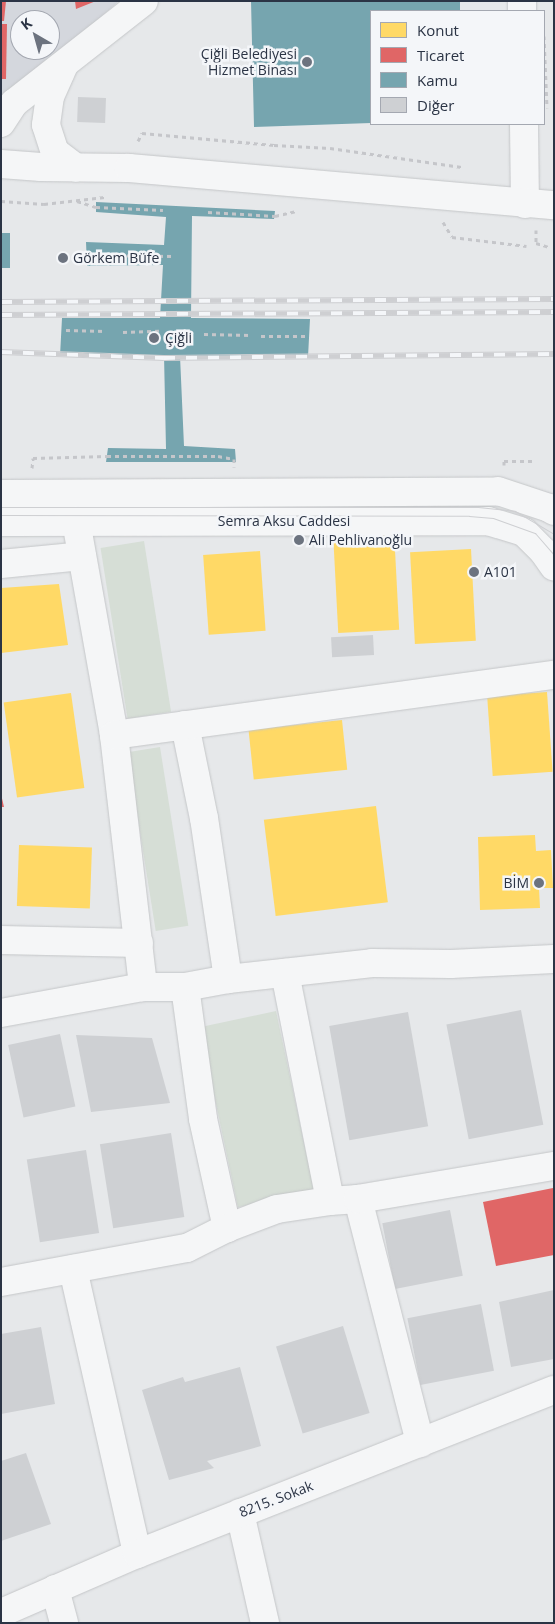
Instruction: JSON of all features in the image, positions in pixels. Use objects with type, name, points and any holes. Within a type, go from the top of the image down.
[{"type":"street","points":[[1,123],[14,103],[144,1]]},
{"type":"street","points":[[66,61],[50,96],[46,125],[55,152],[76,168]]},
{"type":"street","points":[[1,164],[76,168],[128,168],[492,198],[538,211],[524,125]]},
{"type":"street","name":"Semra Aksu Caddesi","points":[[1,494],[498,491],[554,511]]},
{"type":"street","points":[[76,521],[114,735],[143,987]]},
{"type":"street","name":"Semra Aksu Caddesi","points":[[1,522],[488,521],[524,532],[550,554]]},
{"type":"street","points":[[1,564],[82,556]]},
{"type":"street","points":[[114,735],[554,675]]},
{"type":"street","points":[[184,725],[204,818],[228,979]]},
{"type":"street","points":[[1,940],[139,942]]},
{"type":"street","points":[[1,1013],[143,987],[185,987],[228,979],[372,963],[451,964],[554,959]]},
{"type":"street","points":[[285,973],[330,1201]]},
{"type":"street","points":[[185,987],[203,1120],[227,1228]]},
{"type":"street","points":[[1,1282],[186,1248],[227,1228],[277,1209],[358,1199],[554,1166]]},
{"type":"street","points":[[358,1199],[420,1443]]},
{"type":"street","points":[[73,1269],[137,1554]]},
{"type":"street","name":"8215. Sokak","points":[[1,1613],[137,1554],[554,1390]]},
{"type":"street","points":[[240,1513],[265,1623]]},
{"type":"street","points":[[55,1589],[64,1623]]},
{"type":"path","points":[[136,148],[142,132],[274,145],[330,148],[470,169]]},
{"type":"path","points":[[74,200],[96,207],[163,210]]},
{"type":"path","points":[[208,212],[275,216],[303,208]]},
{"type":"path","points":[[538,211],[536,243],[549,247]]},
{"type":"path","points":[[441,218],[452,237],[526,246]]},
{"type":"path","points":[[87,255],[174,256]]},
{"type":"path","points":[[66,330],[106,331]]},
{"type":"path","points":[[123,332],[159,331]]},
{"type":"path","points":[[204,334],[251,335]]},
{"type":"path","points":[[261,336],[307,336]]},
{"type":"path","points":[[29,493],[33,458],[218,456]]},
{"type":"path","points":[[504,461],[535,461]]},
{"type":"shaded area","points":[[1,1],[119,1],[60,53],[60,10],[10,10],[10,60],[51,60],[1,98]]},
{"type":"shaded area","points":[[144,541],[171,712],[128,719],[101,548]]},
{"type":"shaded area","points":[[160,747],[188,926],[156,931],[127,752]]},
{"type":"shaded area","points":[[276,1011],[314,1191],[238,1207],[200,1027]]},
{"type":"building: Konut","points":[[394,531],[399,630],[338,633],[333,534]]},
{"type":"building: Konut","points":[[471,549],[476,641],[415,644],[410,552]]},
{"type":"building: Konut","points":[[260,551],[266,631],[209,635],[203,555]]},
{"type":"building: Konut","points":[[59,584],[68,645],[1,653],[1,588]]},
{"type":"building: Konut","points":[[547,692],[553,772],[493,776],[487,696]]},
{"type":"building: Konut","points":[[71,693],[84,788],[17,798],[4,702]]},
{"type":"building: Konut","points":[[342,720],[347,770],[254,780],[249,730]]},
{"type":"building: Konut","points":[[376,806],[388,902],[276,916],[264,820]]},
{"type":"building: Konut","points":[[535,835],[536,851],[551,850],[553,888],[539,888],[540,908],[480,910],[478,837]]},
{"type":"building: Konut","points":[[19,845],[92,848],[90,909],[17,906]]},
{"type":"building: Ticaret","points":[[1,1],[6,1],[4,21],[1,21]]},
{"type":"building: Ticaret","points":[[75,1],[96,1],[76,9]]},
{"type":"building: Ticaret","points":[[1,24],[7,24],[6,79],[1,79]]},
{"type":"building: Ticaret","points":[[1,794],[4,807],[1,807]]},
{"type":"building: Ticaret","points":[[553,1188],[554,1255],[496,1266],[483,1202]]},
{"type":"building: Kamu","name":"Çiğli Belediyesi Hizmet Binası","points":[[251,1],[460,1],[460,10],[370,10],[370,123],[254,127]]},
{"type":"building: Kamu","points":[[96,202],[275,211],[274,219],[192,216],[191,318],[310,319],[308,357],[180,356],[184,446],[235,449],[236,462],[106,462],[108,448],[166,449],[164,355],[60,356],[62,318],[160,318],[163,265],[87,266],[86,242],[164,245],[166,217],[96,212]]},
{"type":"building: Kamu","points":[[1,233],[10,233],[10,268],[1,268]]},
{"type":"building: Diğer","points":[[78,97],[106,98],[105,123],[77,122]]},
{"type":"building: Diğer","points":[[373,635],[374,655],[332,657],[331,637]]},
{"type":"building: Diğer","points":[[521,1010],[543,1125],[469,1139],[446,1025]]},
{"type":"building: Diğer","points":[[408,1012],[428,1126],[349,1140],[329,1026]]},
{"type":"building: Diğer","points":[[60,1034],[75,1106],[24,1117],[8,1045]]},
{"type":"building: Diğer","points":[[76,1035],[152,1038],[170,1103],[91,1112]]},
{"type":"building: Diğer","points":[[171,1133],[184,1217],[113,1228],[100,1144]]},
{"type":"building: Diğer","points":[[86,1150],[99,1233],[40,1242],[27,1159]]},
{"type":"building: Diğer","points":[[450,1210],[463,1276],[395,1289],[382,1223]]},
{"type":"building: Diğer","points":[[554,1290],[554,1359],[511,1367],[499,1302]]},
{"type":"building: Diğer","points":[[481,1304],[494,1371],[420,1385],[407,1318]]},
{"type":"building: Diğer","points":[[343,1326],[370,1413],[303,1433],[276,1346]]},
{"type":"building: Diğer","points":[[41,1327],[55,1404],[1,1414],[1,1334]]},
{"type":"building: Diğer","points":[[240,1367],[261,1446],[207,1461],[214,1468],[169,1480],[142,1390],[183,1377],[185,1382]]},
{"type":"building: Diğer","points":[[26,1453],[51,1524],[1,1541],[1,1461]]},
{"type":"tram line","points":[[1,507],[478,507],[515,511],[554,534]]},
{"type":"tram line","points":[[1,515],[469,516],[493,518],[535,533],[554,555]]},
{"type":"railway","points":[[1,302],[554,299]]},
{"type":"railway","points":[[1,315],[554,312]]},
{"type":"railway","points":[[1,352],[164,358],[554,354]]},
{"type":"place","name":"Çiğli Belediyesi Hizmet Binası","points":[[307,62]]},
{"type":"place","name":"Görkem Büfe","points":[[63,258]]},
{"type":"place","name":"Çiğli","points":[[154,338]]},
{"type":"place","name":"Ali Pehlivanoğlu","points":[[299,540]]},
{"type":"place","name":"A101","points":[[474,572]]},
{"type":"place","name":"BİM","points":[[539,883]]}]
